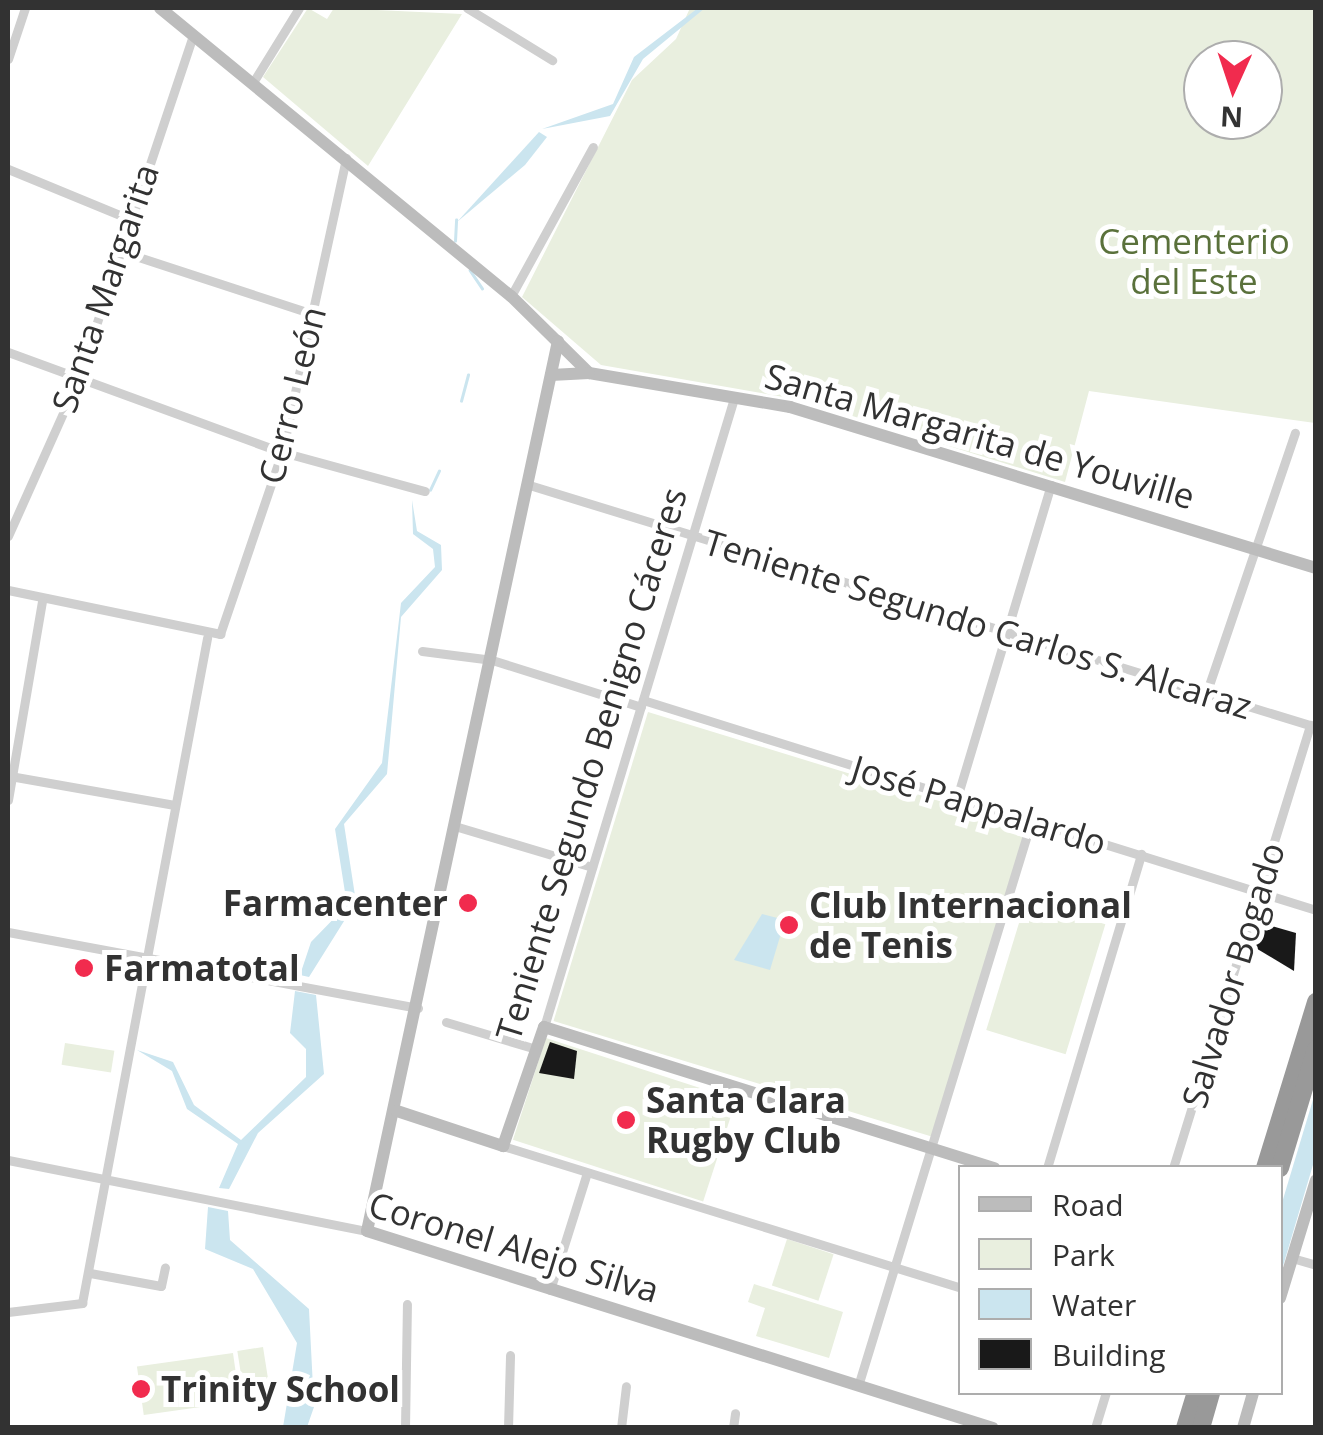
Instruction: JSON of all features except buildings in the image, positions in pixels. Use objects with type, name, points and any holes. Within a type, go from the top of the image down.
[{"type":"highway","points":[[1266,1165],[1316,1002]]},
{"type":"highway","points":[[1281,1165],[1316,1049]]},
{"type":"highway","points":[[1186,1428],[1205,1396]]},
{"type":"highway","points":[[1204,1428],[1205,1396]]},
{"type":"main road","points":[[160,8],[511,296],[589,373]]},
{"type":"main road","points":[[366,1231],[458,827],[558,341]]},
{"type":"main road","name":"Santa Margarita de Youville","points":[[551,375],[589,373],[734,398],[1051,485],[1316,568]]},
{"type":"main road","points":[[544,1027],[985,1165]]},
{"type":"main road","name":"Teniente Segundo Benigno Cáceres","points":[[503,1146],[544,1027]]},
{"type":"main road","points":[[396,1111],[503,1146]]},
{"type":"main road","points":[[1283,1288],[1316,1180]]},
{"type":"main road","name":"Coronel Alejo Silva","points":[[366,1231],[966,1423],[993,1428]]},
{"type":"main road","points":[[1242,1428],[1252,1395]]},
{"type":"street","points":[[8,59],[25,8]]},
{"type":"street","points":[[252,84],[299,8]]},
{"type":"street","points":[[466,8],[552,60]]},
{"type":"street","name":"Santa Margarita","points":[[8,536],[78,382],[127,218],[194,36]]},
{"type":"street","points":[[511,296],[593,147]]},
{"type":"street","name":"Cerro León","points":[[207,638],[224,628],[282,452],[346,158]]},
{"type":"street","points":[[8,170],[127,218]]},
{"type":"street","points":[[117,250],[313,314]]},
{"type":"street","points":[[8,352],[78,382],[282,452],[425,491]]},
{"type":"street","name":"Teniente Segundo Benigno Cáceres","points":[[544,1027],[734,398]]},
{"type":"street","points":[[1206,694],[1295,433]]},
{"type":"street","name":"Teniente Segundo Carlos S. Alcaraz","points":[[526,484],[1313,726]]},
{"type":"street","points":[[956,801],[1051,485]]},
{"type":"street","points":[[8,590],[207,638],[82,1303],[8,1312]]},
{"type":"street","points":[[8,800],[42,601]]},
{"type":"street","name":"José Pappalardo","points":[[422,651],[492,660],[642,703],[1316,910]]},
{"type":"street","name":"Salvador Bogado","points":[[1174,1165],[1313,726]]},
{"type":"street","points":[[10,776],[174,805]]},
{"type":"street","points":[[858,1386],[1030,822]]},
{"type":"street","points":[[458,827],[592,867]]},
{"type":"street","points":[[1048,1165],[1141,854]]},
{"type":"street","points":[[8,932],[294,981],[418,1008]]},
{"type":"street","points":[[446,1022],[536,1049]]},
{"type":"street","points":[[503,1146],[958,1287]]},
{"type":"street","name":"Coronel Alejo Silva","points":[[8,1160],[218,1196],[366,1231]]},
{"type":"street","points":[[550,1290],[587,1173]]},
{"type":"street","points":[[1292,1258],[1316,1265]]},
{"type":"street","points":[[90,1272],[160,1286],[164,1267]]},
{"type":"street","points":[[405,1428],[407,1304]]},
{"type":"street","points":[[508,1428],[510,1355]]},
{"type":"street","points":[[622,1428],[626,1386]]},
{"type":"street","points":[[1095,1428],[1105,1395]]},
{"type":"street","points":[[733,1428],[735,1414]]},
{"type":"green space","points":[[308,8],[327,19],[334,8],[462,14],[368,166],[263,77]]},
{"type":"green space","name":"Cementerio del Este","points":[[690,8],[1315,8],[1315,423],[1089,391],[1065,482],[801,400],[601,365],[522,297],[632,80],[676,39]]},
{"type":"green space","name":"Club Internacional de Tenis","points":[[648,712],[1027,828],[932,1137],[554,1021]]},
{"type":"green space","points":[[1026,900],[1105,924],[1066,1054],[986,1030]]},
{"type":"green space","name":"Santa Clara Rugby Club","points":[[546,1038],[736,1100],[703,1202],[513,1140]]},
{"type":"green space","points":[[65,1043],[114,1051],[111,1073],[62,1065]]},
{"type":"green space","points":[[787,1239],[834,1254],[818,1301],[772,1286]]},
{"type":"green space","points":[[754,1284],[843,1312],[829,1358],[756,1336],[765,1308],[748,1302]]},
{"type":"green space","points":[[263,1347],[271,1400],[246,1404],[237,1351]]},
{"type":"green space","points":[[233,1353],[240,1402],[144,1415],[137,1366]]},
{"type":"water","points":[[698,8],[705,8],[643,59],[610,116],[542,129],[613,104],[634,57]]},
{"type":"water","points":[[539,132],[547,137],[525,165],[457,222]]},
{"type":"water","points":[[412,500],[417,531],[441,545],[442,570],[401,617],[387,774],[344,824],[356,902],[309,977],[300,975],[311,942],[347,905],[335,829],[382,763],[401,603],[435,567],[433,549],[413,534]]},
{"type":"water","points":[[762,914],[785,920],[770,970],[734,960]]},
{"type":"water","points":[[295,991],[316,995],[324,1074],[258,1133],[229,1189],[219,1188],[238,1144],[187,1109],[172,1071],[137,1050],[173,1062],[194,1105],[241,1140],[306,1077],[306,1049],[290,1033]]},
{"type":"water","points":[[1315,1093],[1315,1158],[1283,1266],[1283,1199]]},
{"type":"water","points":[[208,1207],[228,1211],[230,1240],[309,1309],[314,1407],[307,1427],[283,1427],[297,1343],[253,1269],[205,1249]]},
{"type":"waterway","points":[[455,241],[456,220]]},
{"type":"waterway","points":[[470,270],[482,288]]},
{"type":"waterway","points":[[461,401],[468,375]]},
{"type":"waterway","points":[[430,490],[439,471]]},
{"type":"place","name":"Farmacenter","points":[[468,903]]},
{"type":"place","name":"Club Internacional de Tenis","points":[[789,925]]},
{"type":"place","name":"Farmatotal","points":[[84,968]]},
{"type":"place","name":"Santa Clara Rugby Club","points":[[626,1120]]},
{"type":"place","name":"Trinity School","points":[[141,1389]]}]
